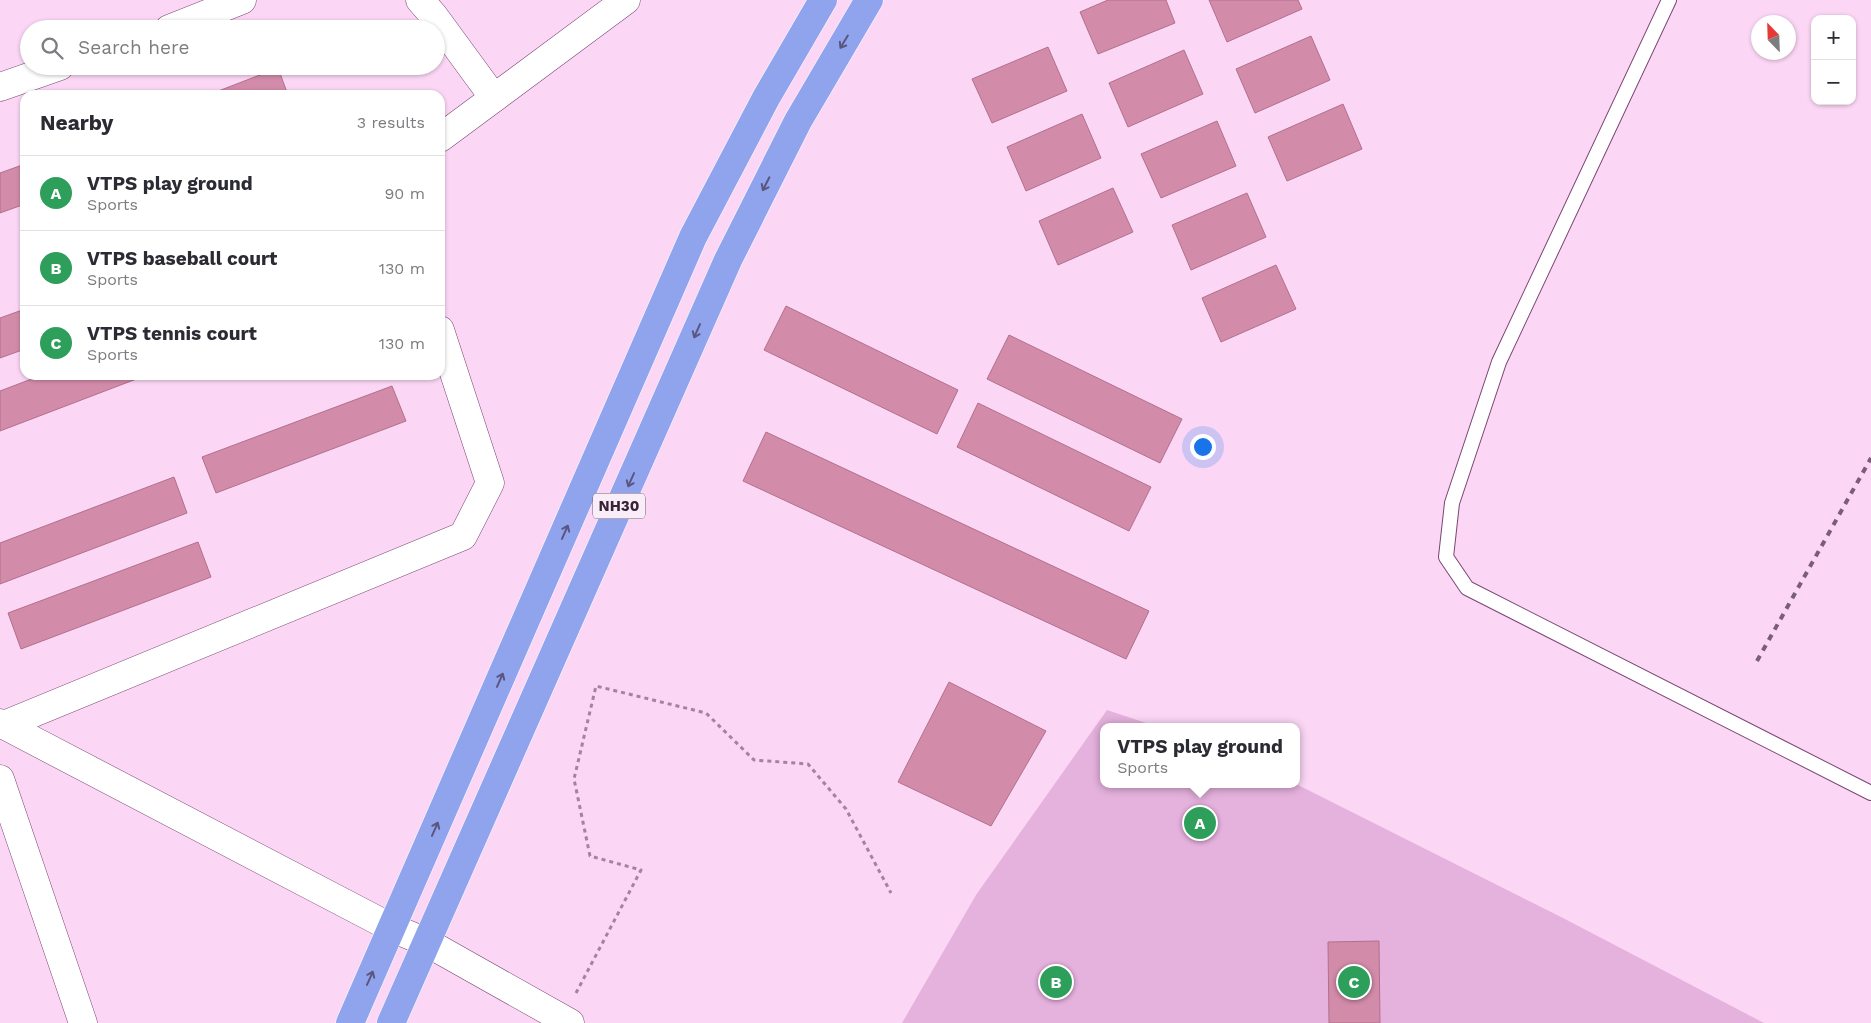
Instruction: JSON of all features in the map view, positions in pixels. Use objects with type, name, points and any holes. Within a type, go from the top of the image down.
[{"type":"highway","name":"NH30","points":[[350,1023],[693,237],[766,98],[824,0]]},
{"type":"highway","name":"NH30","points":[[391,1023],[728,260],[798,121],[869,0]]},
{"type":"street","points":[[192,20],[242,0]]},
{"type":"street","points":[[420,0],[437,20]]},
{"type":"street","points":[[445,134],[626,0]]},
{"type":"street","points":[[445,31],[494,98]]},
{"type":"street","points":[[0,87],[34,75]]},
{"type":"street","points":[[2,724],[462,536],[490,483],[445,345]]},
{"type":"street","points":[[2,724],[392,928],[426,942],[566,1021]]},
{"type":"street","points":[[0,779],[83,1023]]},
{"type":"lane","points":[[1668,0],[1498,362],[1452,503],[1446,557],[1467,588],[1870,790]]},
{"type":"path","points":[[566,1021],[641,870],[590,856],[574,778],[596,686],[706,713],[754,760],[808,764],[846,809],[891,893]]},
{"type":"shaded area","points":[[1107,710],[1146,723],[1100,723],[1100,788],[1300,788],[1300,786],[1563,918],[1764,1023],[902,1023],[976,895]]},
{"type":"building","points":[[1108,0],[1166,0],[1175,23],[1098,54],[1080,12]]},
{"type":"building","points":[[1209,0],[1298,0],[1302,9],[1227,42]]},
{"type":"building","points":[[1311,36],[1330,80],[1255,113],[1236,69]]},
{"type":"building","points":[[1048,47],[1067,91],[992,123],[972,79]]},
{"type":"building","points":[[1184,50],[1203,94],[1128,127],[1109,83]]},
{"type":"building","points":[[260,75],[281,75],[286,90],[221,90]]},
{"type":"building","points":[[1343,104],[1362,149],[1287,181],[1268,137]]},
{"type":"building","points":[[1082,114],[1101,158],[1026,191],[1007,147]]},
{"type":"building","points":[[1217,121],[1236,166],[1161,198],[1141,154]]},
{"type":"building","points":[[20,166],[20,206],[0,213],[0,173]]},
{"type":"building","points":[[1113,188],[1133,232],[1058,265],[1039,221]]},
{"type":"building","points":[[1247,193],[1266,237],[1191,270],[1172,225]]},
{"type":"building","points":[[1276,265],[1296,309],[1221,342],[1202,298]]},
{"type":"building","points":[[786,306],[958,390],[937,434],[764,350]]},
{"type":"building","points":[[20,311],[20,351],[0,358],[0,318]]},
{"type":"building","points":[[1009,335],[1182,419],[1160,463],[987,379]]},
{"type":"building","points":[[29,380],[134,380],[0,431],[0,391]]},
{"type":"building","points":[[392,386],[406,421],[216,493],[202,457]]},
{"type":"building","points":[[978,403],[1151,487],[1129,531],[957,447]]},
{"type":"building","points":[[766,432],[1149,611],[1126,659],[743,481]]},
{"type":"building","points":[[174,477],[187,513],[0,584],[0,543]]},
{"type":"building","points":[[198,542],[211,577],[21,649],[8,613]]},
{"type":"building","points":[[949,682],[1046,731],[991,826],[898,782]]},
{"type":"building","points":[[1379,941],[1380,1023],[1329,1023],[1328,942]]},
{"type":"railway","points":[[1757,661],[1871,458]]},
{"type":"place","name":"VTPS play ground","points":[[1200,823]]},
{"type":"place","name":"VTPS baseball court","points":[[1056,982]]},
{"type":"place","name":"VTPS tennis court","points":[[1354,982]]}]
